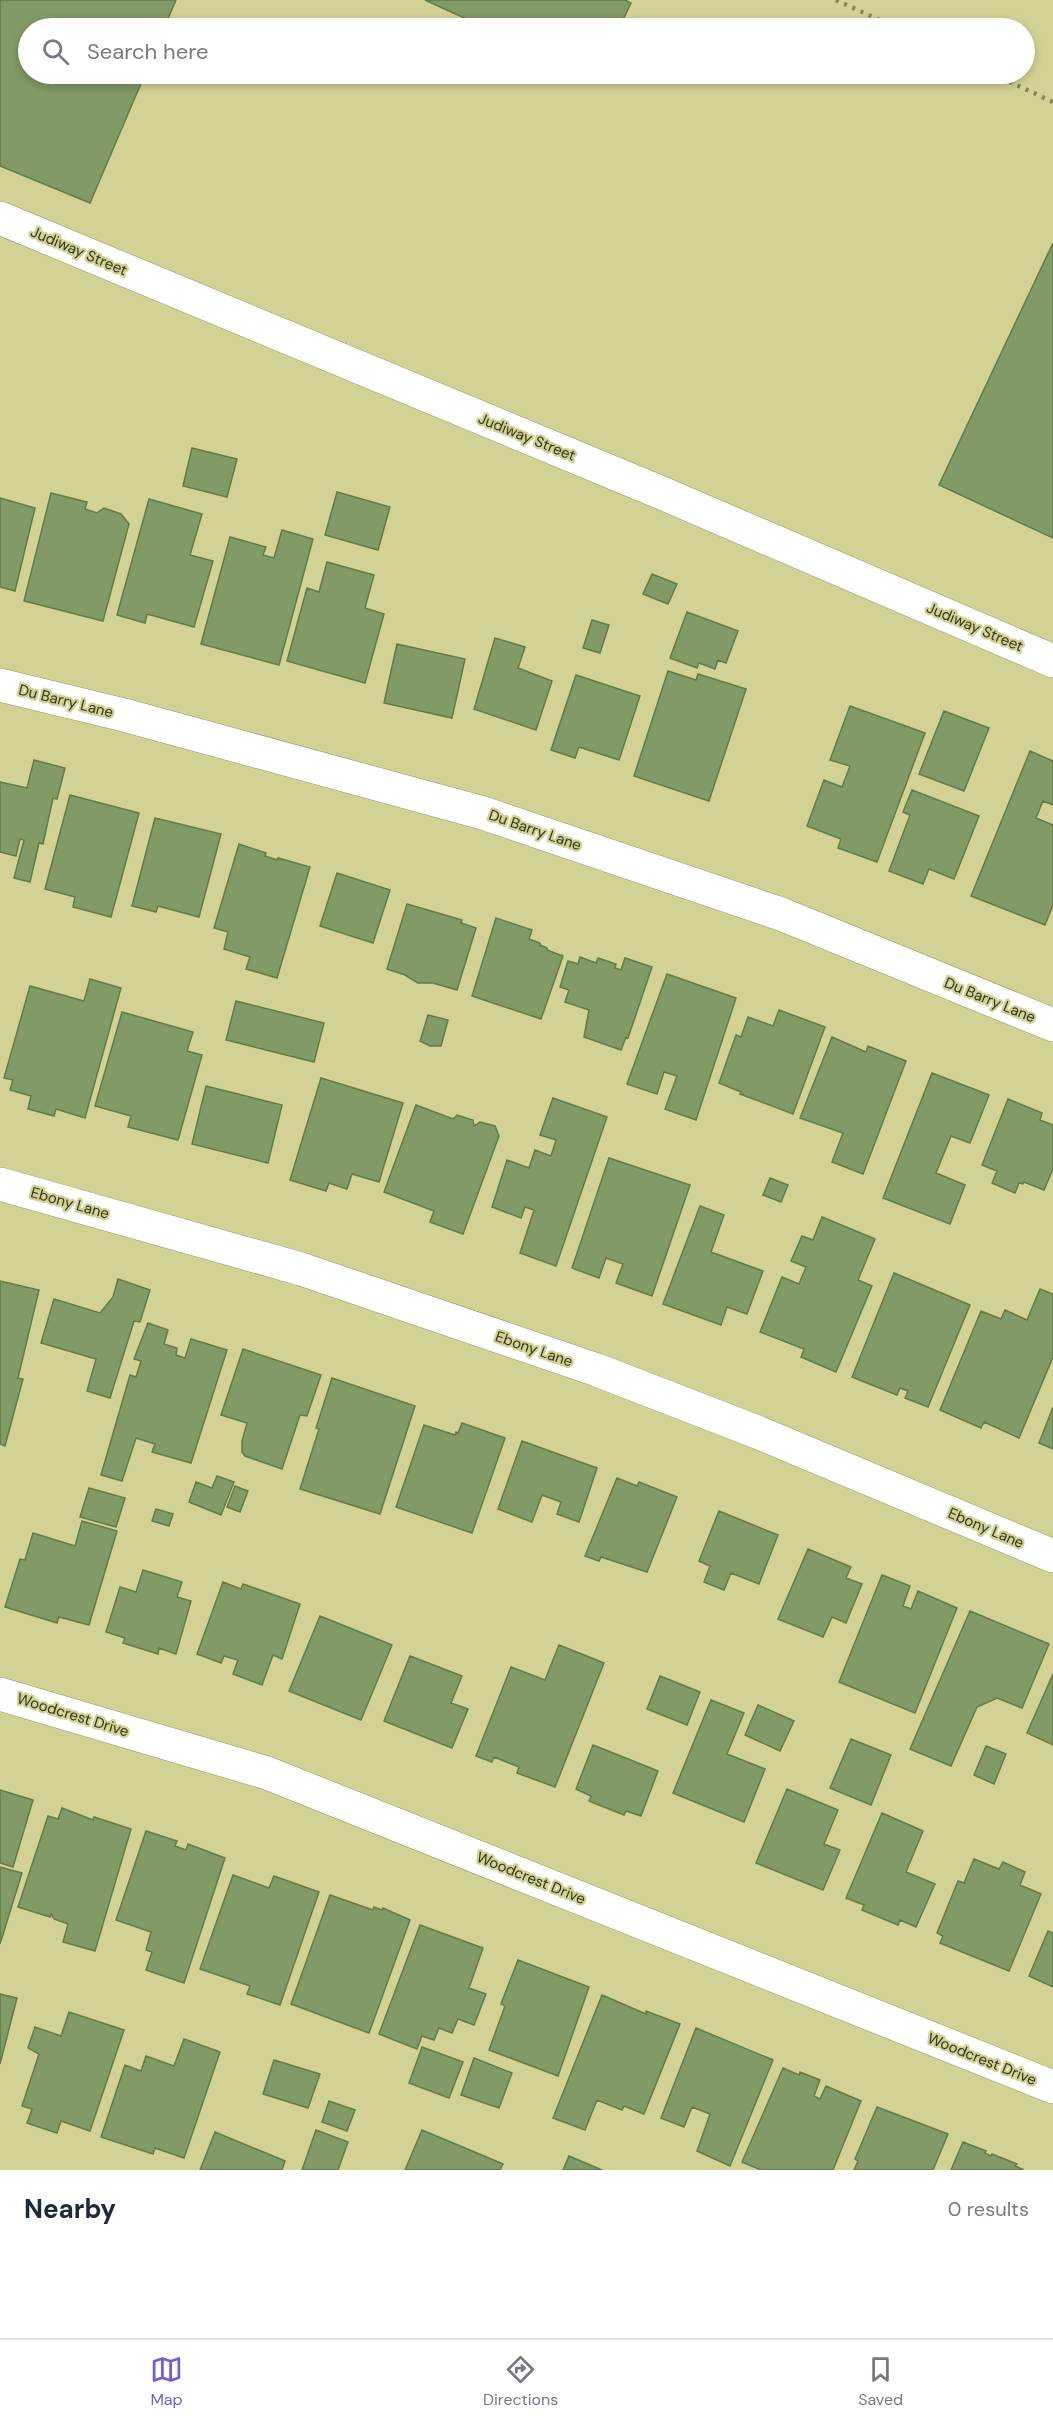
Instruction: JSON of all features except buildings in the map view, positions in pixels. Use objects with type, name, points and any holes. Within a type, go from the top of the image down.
[{"type":"street","name":"Judiway Street","points":[[0,218],[646,487],[1053,661]]},
{"type":"street","name":"Du Barry Lane","points":[[0,685],[124,715],[483,813],[781,914],[1053,1025]]},
{"type":"street","name":"Ebony Lane","points":[[0,1184],[301,1269],[597,1370],[757,1432],[1053,1556]]},
{"type":"street","name":"Woodcrest Drive","points":[[0,1694],[267,1773],[1053,2087]]},
{"type":"railway","points":[[836,0],[875,18]]},
{"type":"railway","points":[[1014,84],[1053,102]]}]
